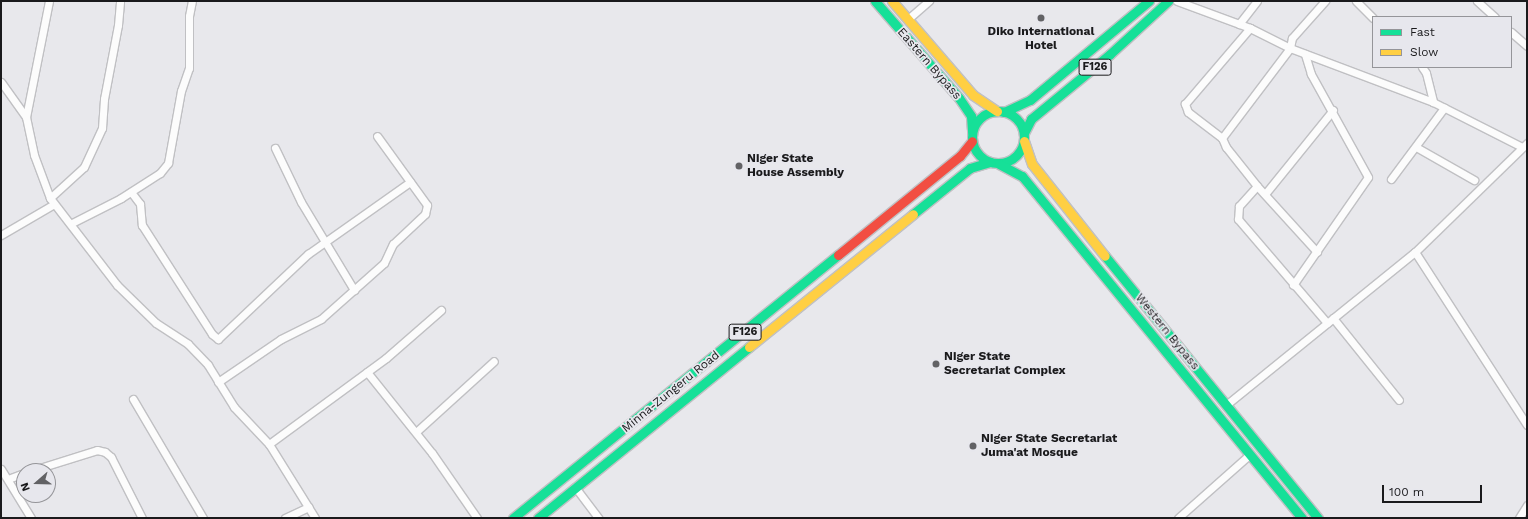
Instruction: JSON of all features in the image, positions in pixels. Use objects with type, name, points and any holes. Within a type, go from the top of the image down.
[{"type":"main road","name":"Eastern Bypass","points":[[875,1],[968,110],[972,136]]},
{"type":"main road","name":"Eastern Bypass","points":[[892,1],[973,95],[1001,111]]},
{"type":"main road","name":"F126","points":[[972,136],[981,117],[1030,100],[1149,1]]},
{"type":"main road","name":"F126","points":[[994,163],[1016,157],[1031,120],[1110,54],[1168,1]]},
{"type":"main road","points":[[1001,111],[1018,120],[1024,137]]},
{"type":"main road","points":[[972,136],[975,150],[994,163]]},
{"type":"main road","name":"Minna-Zungeru Road","points":[[513,518],[671,392],[960,156],[972,136]]},
{"type":"main road","name":"Western Bypass","points":[[1024,137],[1032,164],[1055,195],[1318,518]]},
{"type":"main road","name":"Minna-Zungeru Road","points":[[538,518],[970,168],[994,163]]},
{"type":"main road","name":"Western Bypass","points":[[994,163],[1022,176],[1302,518]]},
{"type":"main road","points":[[671,392],[679,403]]},
{"type":"street","points":[[49,1],[26,117],[34,155],[52,201],[72,223],[85,246],[117,285],[156,323],[198,353],[234,407],[268,444],[315,518]]},
{"type":"street","points":[[1,235],[52,201],[84,167],[102,128],[104,99],[118,25],[120,1]]},
{"type":"street","points":[[72,223],[131,192],[160,173],[168,163],[181,90],[189,68],[189,16],[192,1]]},
{"type":"street","points":[[908,19],[929,1]]},
{"type":"street","points":[[1177,1],[1250,28],[1305,54],[1433,102],[1524,145],[1415,252],[1226,405]]},
{"type":"street","points":[[1239,24],[1257,1]]},
{"type":"street","points":[[1222,138],[1290,48],[1292,38],[1325,1]]},
{"type":"street","points":[[1356,1],[1372,17]]},
{"type":"street","points":[[1477,1],[1493,16]]},
{"type":"street","points":[[1250,28],[1185,104],[1188,112],[1222,138],[1226,148],[1257,186],[1317,252]]},
{"type":"street","points":[[1512,33],[1527,46]]},
{"type":"street","points":[[1293,285],[1368,178],[1311,74],[1305,54]]},
{"type":"street","points":[[1423,68],[1426,73],[1433,102]]},
{"type":"street","points":[[1,82],[26,117]]},
{"type":"street","points":[[1390,179],[1416,147],[1444,108]]},
{"type":"street","points":[[1265,194],[1332,110]]},
{"type":"street","points":[[218,382],[281,339],[321,319],[384,264],[393,244],[427,210],[427,205],[377,136]]},
{"type":"street","points":[[1416,147],[1474,180]]},
{"type":"street","points":[[275,148],[301,202],[354,290]]},
{"type":"street","points":[[131,192],[140,204],[142,225],[212,334],[218,339],[308,254],[410,182]]},
{"type":"street","points":[[1257,186],[1239,206],[1238,219],[1293,285],[1330,321],[1399,400]]},
{"type":"street","points":[[1415,252],[1527,425]]},
{"type":"street","points":[[268,444],[367,372],[441,310]]},
{"type":"street","points":[[416,432],[494,361]]},
{"type":"street","points":[[367,372],[416,432],[477,518]]},
{"type":"street","points":[[133,399],[203,518]]},
{"type":"street","points":[[56,463],[97,450],[105,452],[111,457],[142,518]]},
{"type":"street","points":[[1178,518],[1250,454]]},
{"type":"street","points":[[1,469],[8,478],[30,518]]},
{"type":"street","points":[[8,478],[16,476]]},
{"type":"street","points":[[575,487],[598,518]]},
{"type":"street","points":[[1520,518],[1527,505]]},
{"type":"street","points":[[285,518],[309,507]]},
{"type":"traffic: fast","points":[[875,1],[959,98],[971,116],[972,132]]},
{"type":"traffic: fast","points":[[1004,112],[1030,100],[1149,1]]},
{"type":"traffic: fast","points":[[1024,133],[1031,119],[1110,54],[1168,1]]},
{"type":"traffic: fast","points":[[993,111],[1003,111],[1012,115],[1020,123],[1024,132],[1024,137],[1024,142],[1020,151],[1012,159],[1003,163],[993,163],[984,159],[976,151],[972,142],[972,132],[976,123],[984,115],[993,111]]},
{"type":"traffic: fast","points":[[913,214],[970,168],[990,162]]},
{"type":"traffic: fast","points":[[999,164],[1022,176],[1302,518]]},
{"type":"traffic: fast","points":[[513,518],[838,255]]},
{"type":"traffic: fast","points":[[1105,256],[1318,518]]},
{"type":"traffic: fast","points":[[538,518],[749,347]]},
{"type":"traffic: slow","points":[[892,1],[973,95],[997,111]]},
{"type":"traffic: slow","points":[[1024,141],[1032,164],[1105,256]]},
{"type":"traffic: slow","points":[[749,347],[913,214]]},
{"type":"traffic: jam","points":[[838,255],[960,156],[972,141]]},
{"type":"place","name":"Diko International Hotel","points":[[1041,18]]},
{"type":"place","name":"Niger State House Assembly","points":[[739,166]]},
{"type":"place","name":"Niger State Secretariat Complex","points":[[936,364]]},
{"type":"place","name":"Niger State Secretariat Juma'at Mosque","points":[[973,446]]}]
